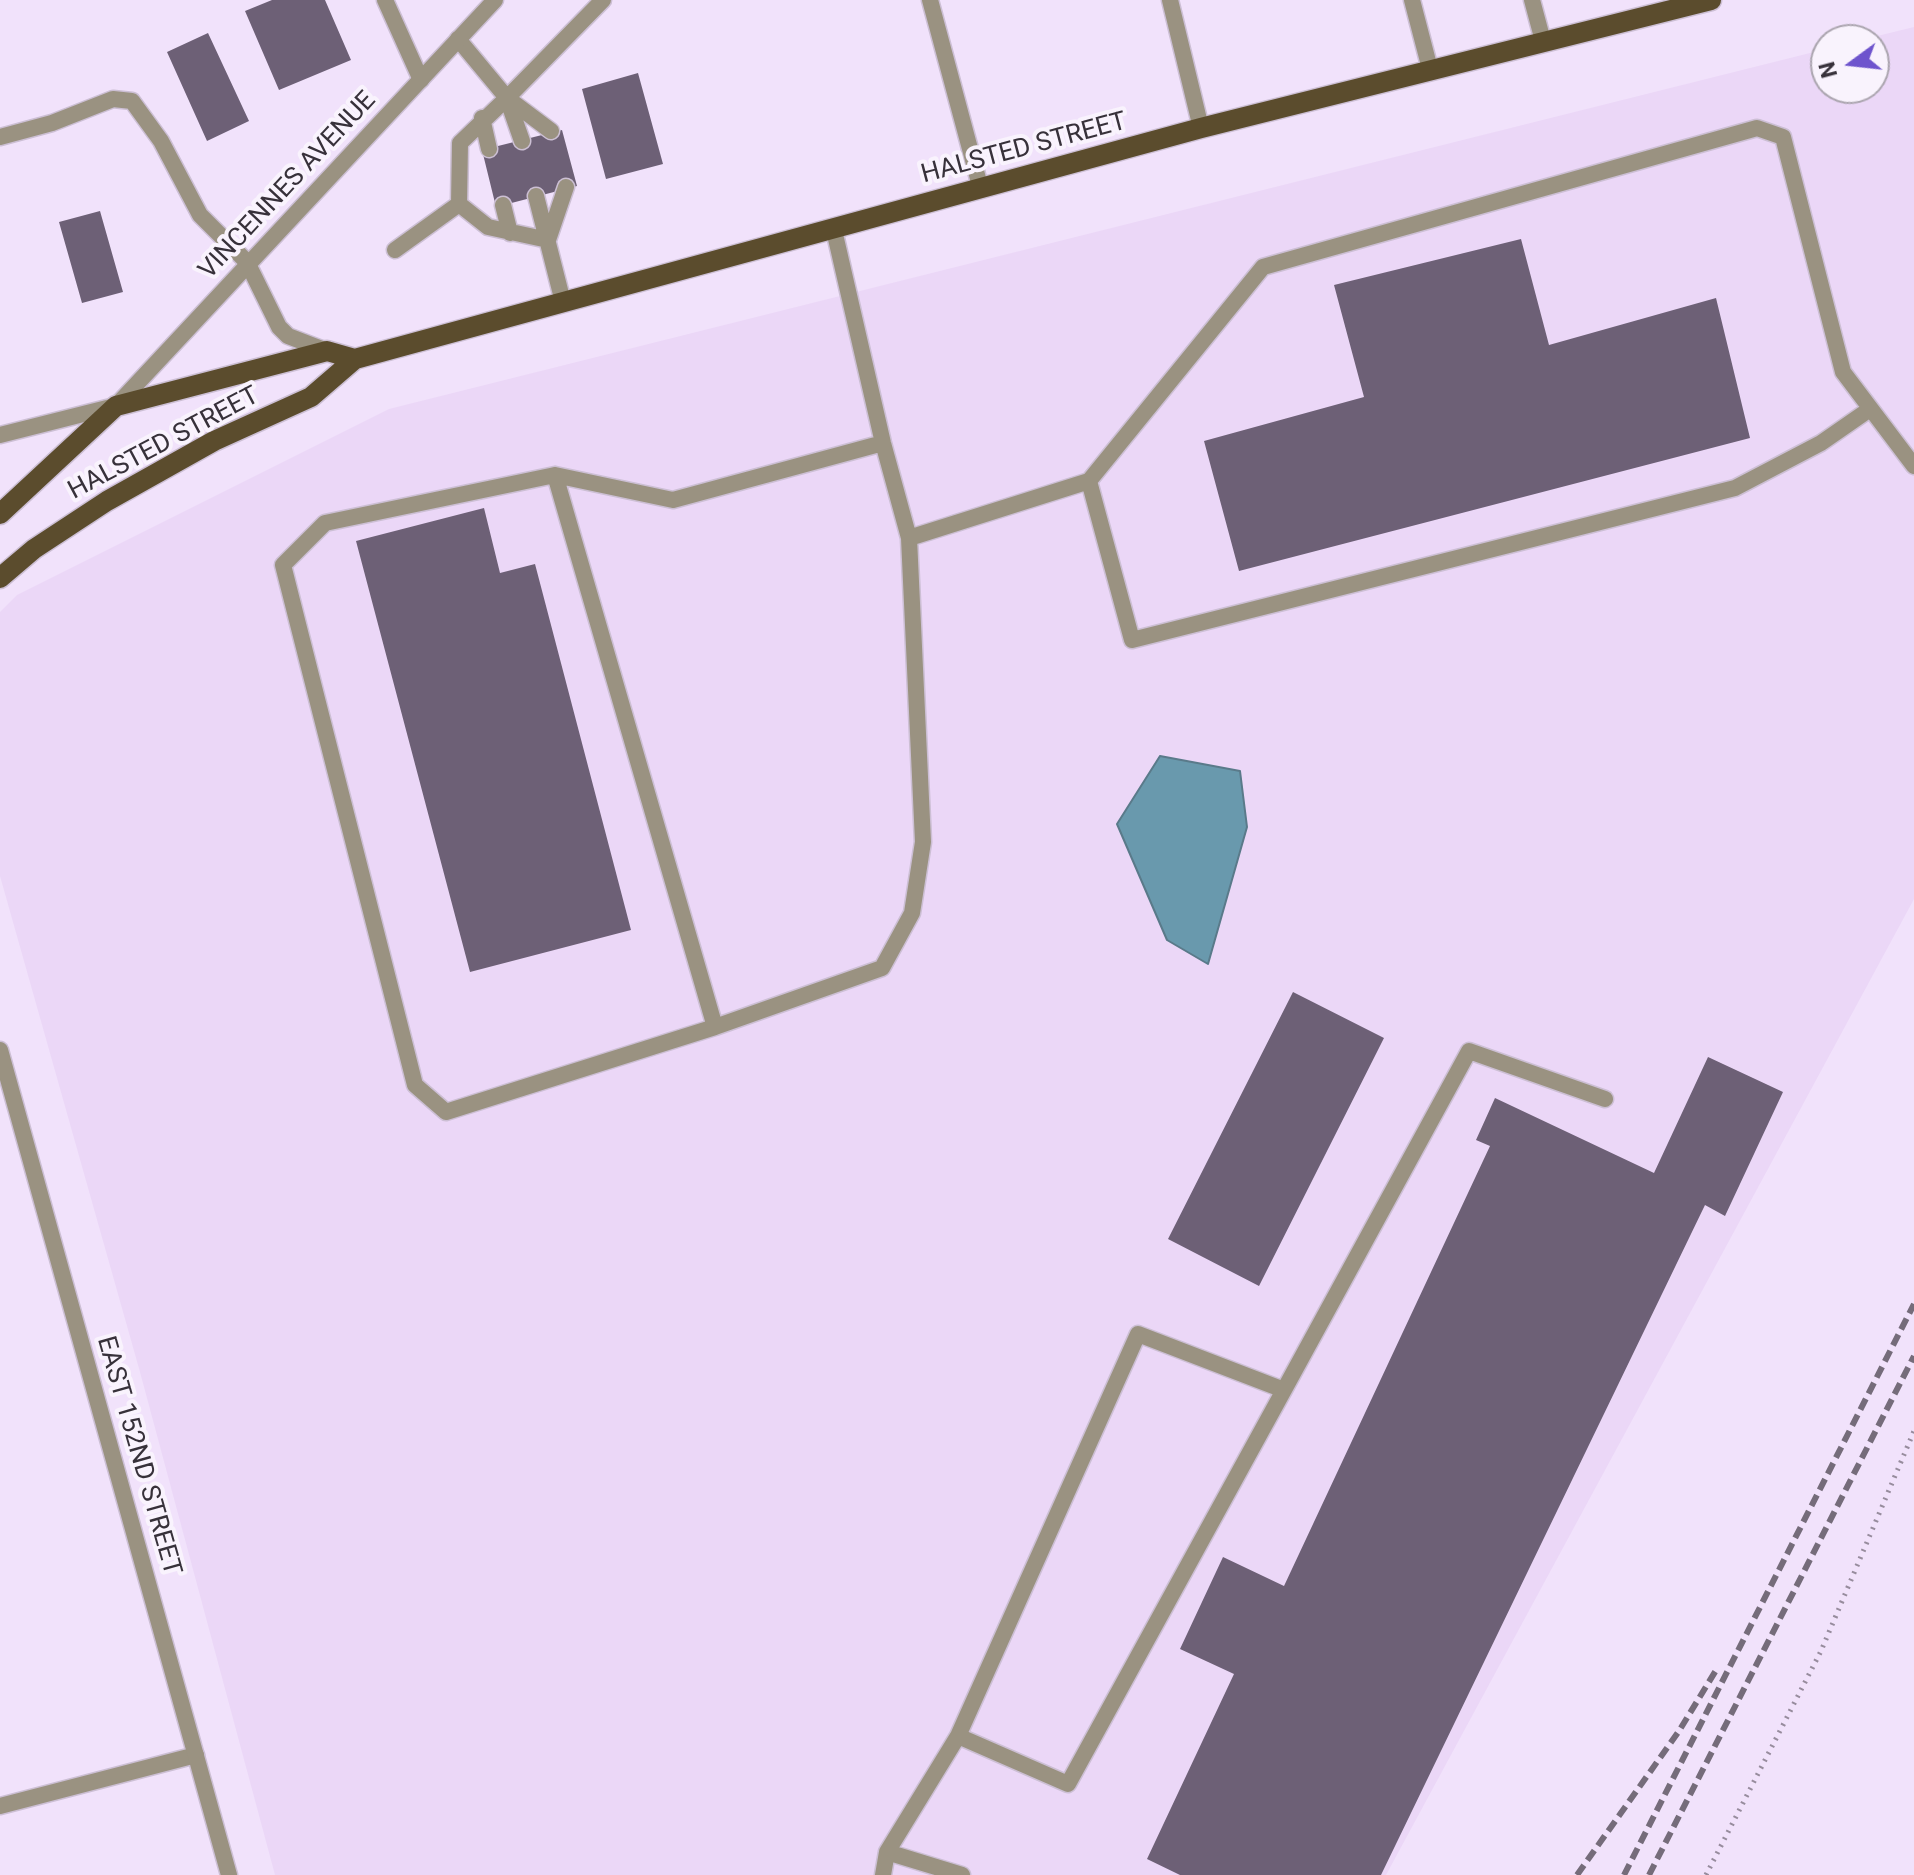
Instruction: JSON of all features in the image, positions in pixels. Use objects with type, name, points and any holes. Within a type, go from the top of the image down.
[{"type":"main road","name":"HALSTED STREET","points":[[0,578],[34,549],[107,501],[214,441],[311,397],[355,359],[834,230],[980,186],[1703,1]]},
{"type":"main road","name":"HALSTED STREET","points":[[0,514],[116,406],[327,351]]},
{"type":"main road","points":[[327,351],[355,359]]},
{"type":"street","points":[[385,0],[421,80]]},
{"type":"street","name":"VINCENNES AVENUE","points":[[116,406],[247,262],[495,0]]},
{"type":"street","points":[[459,204],[460,143],[603,0]]},
{"type":"street","points":[[930,0],[980,186]]},
{"type":"street","points":[[1170,0],[1201,128]]},
{"type":"street","points":[[1412,0],[1430,69]]},
{"type":"street","points":[[1532,0],[1543,41]]},
{"type":"street","points":[[458,39],[507,98],[551,131]]},
{"type":"street","points":[[507,98],[522,141]]},
{"type":"street","points":[[0,137],[52,123],[113,99],[132,101],[161,141],[200,215],[247,262],[279,327],[296,340],[327,351]]},
{"type":"street","points":[[482,118],[489,149]]},
{"type":"street","points":[[909,538],[1089,481],[1263,267],[1757,128],[1783,137],[1843,372],[1914,466]]},
{"type":"street","points":[[548,240],[566,187]]},
{"type":"street","points":[[536,196],[563,302]]},
{"type":"street","points":[[459,204],[488,227],[548,240]]},
{"type":"street","points":[[395,250],[459,204]]},
{"type":"street","points":[[503,205],[510,233]]},
{"type":"street","points":[[834,230],[883,443],[909,538],[923,842],[912,913],[882,968],[715,1027],[446,1112],[415,1085],[283,565],[325,523],[555,475],[673,500],[883,443]]},
{"type":"street","name":"HALSTED STREET","points":[[0,435],[116,406]]},
{"type":"street","points":[[1089,481],[1132,640],[1735,488],[1821,443],[1870,409]]},
{"type":"street","points":[[555,475],[715,1027]]},
{"type":"street","name":"EAST 152ND STREET","points":[[0,1050],[4,1080],[229,1875]]},
{"type":"street","points":[[958,1736],[1068,1784],[1469,1051],[1605,1099]]},
{"type":"street","points":[[883,1875],[887,1852],[958,1736],[1138,1334],[1284,1390]]},
{"type":"street","points":[[0,1806],[196,1755]]},
{"type":"street","points":[[887,1852],[962,1875]]},
{"type":"path","points":[[1706,1875],[1821,1651],[1914,1431]]},
{"type":"shaded area","points":[[1914,27],[1914,899],[1386,1875],[275,1875],[140,1372],[0,876],[0,612],[17,595],[389,409],[1810,53],[1810,104],[1890,104],[1890,33]]},
{"type":"water","points":[[1160,756],[1240,771],[1247,827],[1208,964],[1167,940],[1117,824]]},
{"type":"building","points":[[272,0],[325,0],[351,60],[279,90],[245,11]]},
{"type":"building","points":[[208,33],[249,121],[207,141],[167,52]]},
{"type":"building","points":[[638,73],[663,164],[606,179],[582,89]]},
{"type":"building","points":[[562,130],[577,186],[496,207],[482,150]]},
{"type":"building","points":[[100,211],[123,292],[82,303],[59,222]]},
{"type":"building","points":[[1521,239],[1549,345],[1716,298],[1750,438],[1239,571],[1204,441],[1364,397],[1334,285]]},
{"type":"building","points":[[484,508],[500,573],[535,564],[631,930],[470,972],[356,541]]},
{"type":"building","points":[[1293,992],[1384,1038],[1259,1286],[1168,1239]]},
{"type":"building","points":[[1708,1057],[1783,1092],[1725,1216],[1705,1205],[1381,1875],[1180,1875],[1147,1859],[1234,1674],[1180,1649],[1223,1557],[1284,1586],[1490,1146],[1476,1140],[1495,1098],[1654,1173]]},
{"type":"railway","points":[[1624,1875],[1914,1304]]},
{"type":"railway","points":[[1649,1875],[1914,1356]]},
{"type":"railway","points":[[1577,1875],[1679,1731],[1718,1667]]}]
